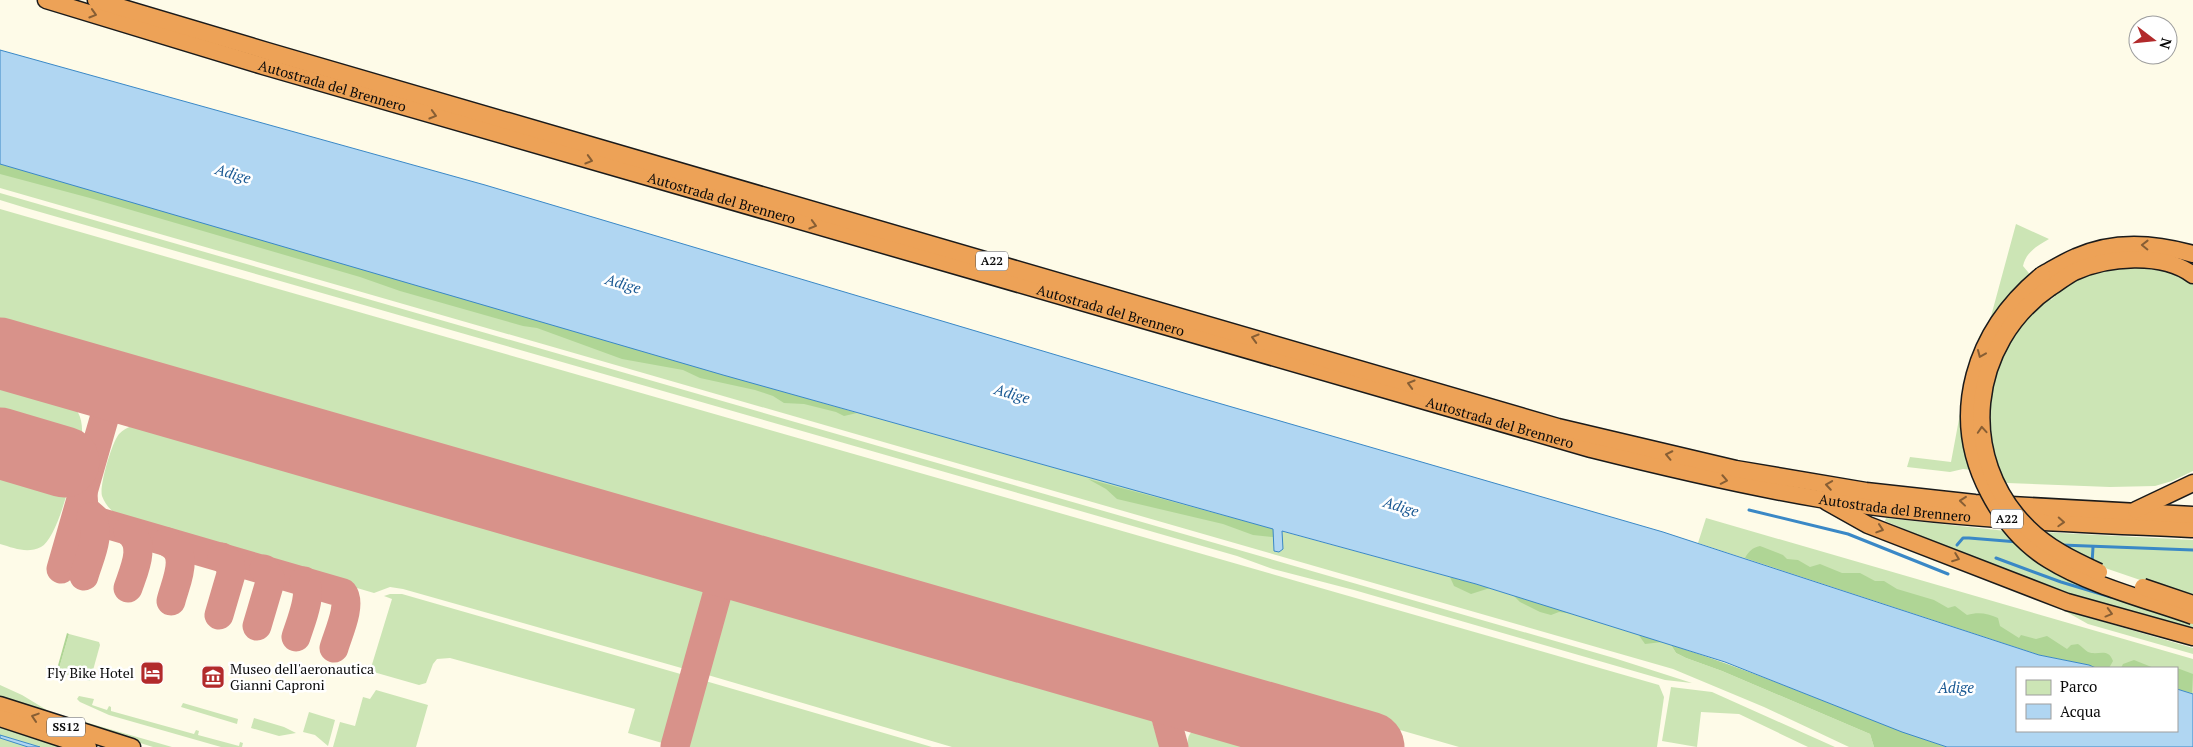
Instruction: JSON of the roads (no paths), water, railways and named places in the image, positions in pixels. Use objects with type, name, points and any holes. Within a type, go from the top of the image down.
[{"type":"highway","name":"Autostrada del Brennero","points":[[46,0],[292,74],[1591,449],[1690,474],[1821,499],[1977,518],[2193,529]]},
{"type":"highway","name":"Autostrada del Brennero","points":[[96,0],[1548,424],[1661,453],[1736,469],[1866,491],[1976,503],[2193,515]]},
{"type":"highway","points":[[2193,254],[2149,244],[2121,246],[2089,252],[2047,281],[2014,320],[2000,341],[1991,362],[1985,384],[1981,422],[1987,463],[2014,513],[2044,542],[2068,557],[2100,572],[2193,604]]},
{"type":"highway","points":[[2193,275],[2184,268],[2140,258],[2110,262],[2030,286],[2005,312],[1984,346],[1976,366],[1968,422],[1970,440],[1980,477],[2009,524],[2029,545],[2068,571],[2193,616]]},
{"type":"highway","points":[[2134,511],[2193,484]]},
{"type":"highway","points":[[1821,499],[1868,525],[2067,602],[2193,636]]},
{"type":"highway","name":"SS12","points":[[0,705],[132,747]]},
{"type":"highway","name":"SS12","points":[[0,718],[88,747]]},
{"type":"water","name":"Adige","points":[[0,50],[485,185],[1194,396],[1663,532],[2039,655],[2094,667],[2016,667],[2016,732],[2178,732],[2178,689],[2193,694],[2193,747],[1947,747],[1902,732],[1725,662],[1476,584],[1282,531],[1283,549],[1279,552],[1274,551],[1273,529],[723,375],[0,164]]},
{"type":"water","points":[[0,735],[40,747],[28,747],[0,738]]},
{"type":"waterway","points":[[1749,510],[1848,534],[1948,574]]},
{"type":"waterway","points":[[1957,545],[1963,538],[2018,542]]},
{"type":"waterway","points":[[2061,545],[2193,550]]},
{"type":"waterway","points":[[2092,564],[2093,547]]},
{"type":"waterway","points":[[1996,558],[2061,582],[2111,597]]},
{"type":"place","name":"Fly Bike Hotel","points":[[152,673]]},
{"type":"place","name":"Museo dell'aeronautica Gianni Caproni","points":[[213,677]]}]
